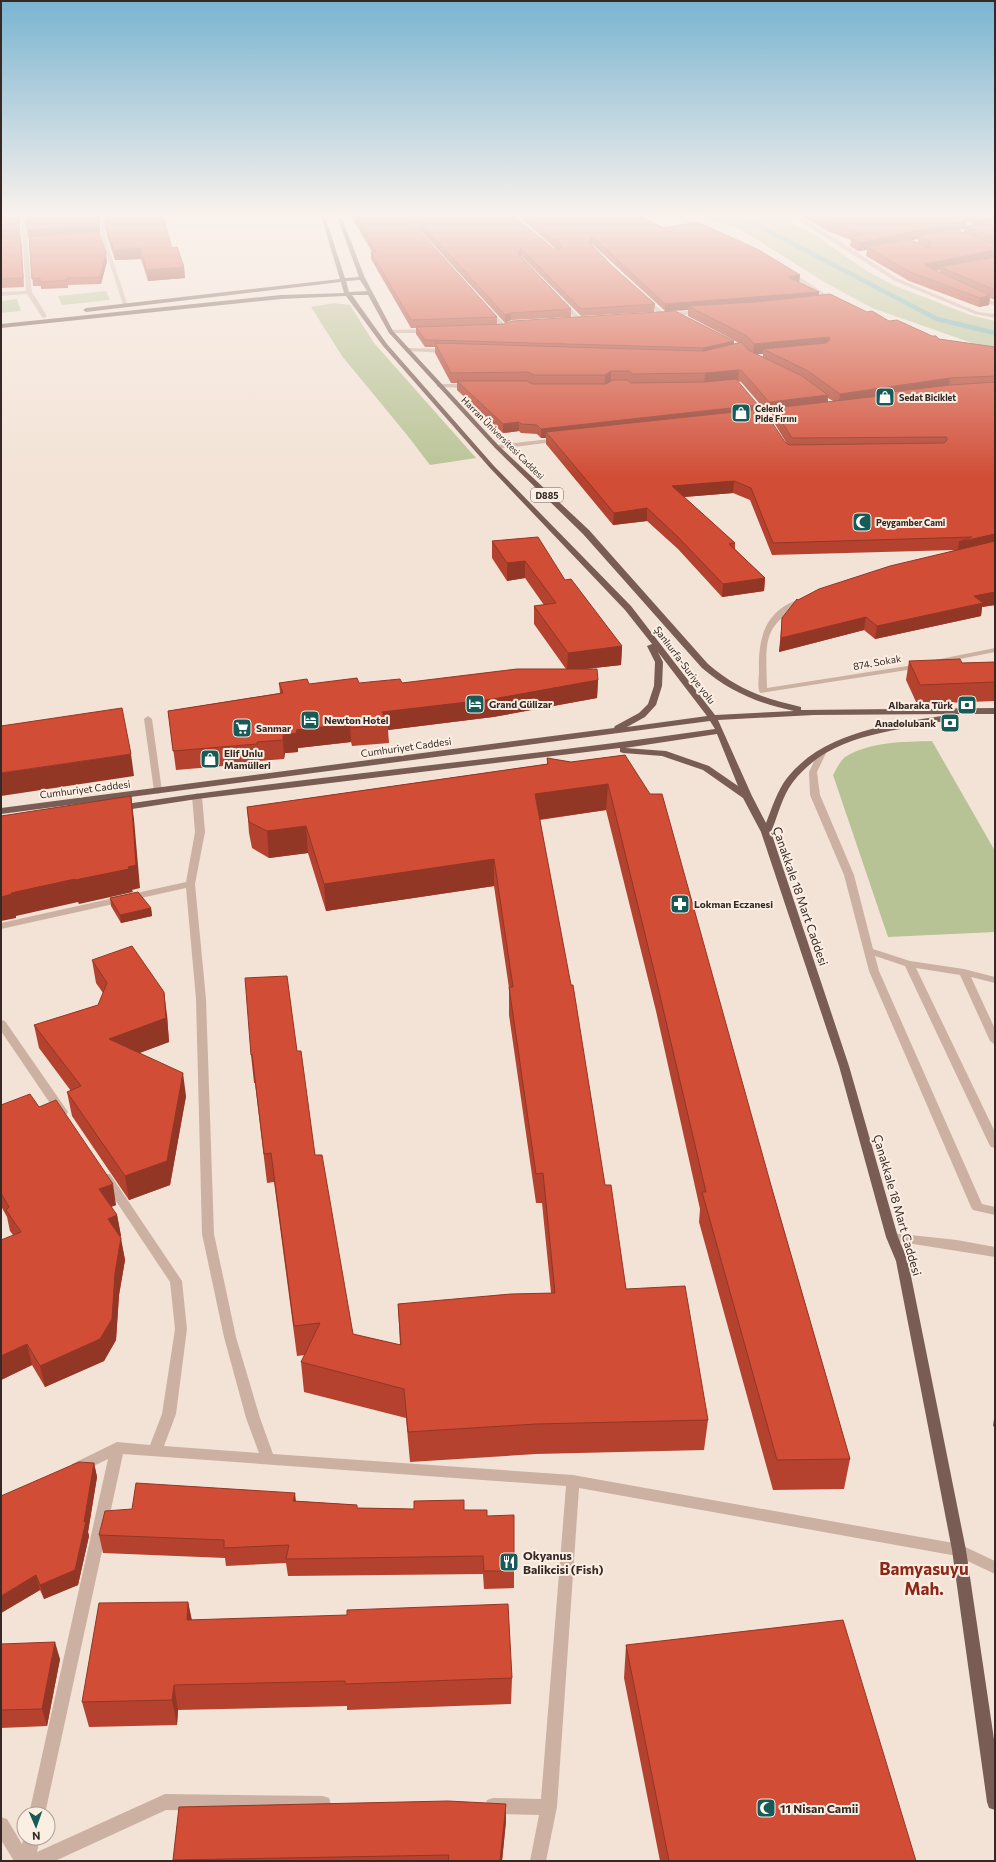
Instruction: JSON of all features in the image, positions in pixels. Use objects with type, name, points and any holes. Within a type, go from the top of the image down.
[{"type":"main road","points":[[82,311],[144,303]]},
{"type":"main road","points":[[1,326],[228,303]]},
{"type":"main road","name":"D885","points":[[354,303],[385,345],[492,467],[632,613]]},
{"type":"main road","name":"Harran Üniversitesi Caddesi","points":[[375,303],[391,332],[439,386],[497,447],[586,532],[705,666],[722,681],[737,690],[766,702],[814,712]]},
{"type":"main road","points":[[1,320],[74,312]]},
{"type":"main road","points":[[612,731],[642,715],[652,705],[658,686],[660,662],[632,613]]},
{"type":"main road","name":"Şanlıurfa-Suriye yolu","points":[[632,613],[713,718],[720,731]]},
{"type":"main road","points":[[766,832],[790,780],[804,765],[823,751],[849,739],[871,732],[983,711]]},
{"type":"main road","name":"D885","points":[[814,712],[995,711]]},
{"type":"main road","name":"Cumhuriyet Caddesi","points":[[1,811],[713,718],[814,712]]},
{"type":"main road","points":[[111,809],[197,796],[605,748],[720,731]]},
{"type":"main road","name":"Çanakkale 18 Mart Caddesi","points":[[720,731],[746,796],[766,832],[844,1066],[892,1237],[902,1261],[959,1550],[994,1782],[995,1802]]},
{"type":"main road","points":[[605,748],[663,752],[706,768],[746,796]]},
{"type":"street","points":[[36,303],[44,316]]},
{"type":"street","points":[[563,303],[578,320]]},
{"type":"street","points":[[649,303],[662,314]]},
{"type":"street","points":[[952,303],[977,313],[995,316]]},
{"type":"street","points":[[484,304],[504,327]]},
{"type":"street","points":[[654,315],[710,311]]},
{"type":"street","points":[[674,313],[688,320]]},
{"type":"street","points":[[571,321],[586,320]]},
{"type":"street","points":[[497,327],[504,327],[511,324]]},
{"type":"street","points":[[391,332],[436,330]]},
{"type":"street","points":[[408,350],[456,351]]},
{"type":"street","points":[[439,386],[476,386]]},
{"type":"street","points":[[497,447],[565,440]]},
{"type":"street","name":"874. Sokak","points":[[808,598],[792,605],[770,623],[763,640],[763,691],[901,669],[995,650]]},
{"type":"street","points":[[148,719],[158,791]]},
{"type":"street","points":[[823,751],[813,772],[815,795],[849,875],[874,971],[977,1207],[995,1211]]},
{"type":"street","points":[[197,796],[200,832],[190,884],[201,1000],[208,1234],[230,1337],[253,1418],[268,1459]]},
{"type":"street","points":[[1,926],[190,884]]},
{"type":"street","points":[[870,951],[909,964],[964,972],[995,980]]},
{"type":"street","points":[[909,964],[995,1144]]},
{"type":"street","points":[[964,972],[995,1041]]},
{"type":"street","points":[[1,1023],[70,1124]]},
{"type":"street","points":[[101,1169],[176,1281],[181,1329],[169,1414],[155,1450]]},
{"type":"street","points":[[892,1237],[957,1245],[995,1252]]},
{"type":"street","points":[[39,1806],[117,1448]]},
{"type":"street","points":[[63,1474],[117,1448],[573,1481],[959,1550],[995,1568]]},
{"type":"street","points":[[538,1861],[549,1807],[573,1481]]},
{"type":"street","points":[[36,1861],[165,1802],[337,1804]]},
{"type":"street","points":[[478,1806],[549,1807]]},
{"type":"street","points":[[1,1825],[23,1861]]},
{"type":"street","points":[[26,1861],[30,1846]]},
{"type":"green space","points":[[1,303],[18,303],[21,311],[1,313]]},
{"type":"green space","points":[[61,303],[82,303],[62,305]]},
{"type":"green space","points":[[334,303],[350,305],[374,343],[476,458],[430,465],[342,356],[311,307]]},
{"type":"green space","points":[[863,303],[939,303],[970,315],[995,321],[995,351],[872,308]]},
{"type":"green space","points":[[932,741],[995,851],[995,932],[888,937],[833,775],[845,757],[865,748],[887,743]]},
{"type":"building","points":[[401,303],[484,303],[497,317],[411,320]]},
{"type":"building","points":[[494,303],[565,303],[571,309],[511,313],[505,315]]},
{"type":"building","points":[[575,303],[655,304],[581,309]]},
{"type":"building","points":[[741,303],[848,303],[867,312],[872,311],[889,321],[897,320],[932,336],[936,336],[939,339],[995,347],[995,376],[950,378],[840,394],[808,371],[763,349],[826,343],[830,340],[829,337],[754,344],[747,336],[688,306]]},
{"type":"building","points":[[675,311],[734,341],[703,348],[425,340],[416,327],[504,324],[512,321]]},
{"type":"building","points":[[742,342],[748,350],[802,376],[828,395],[769,402],[742,371],[739,370],[705,373],[633,374],[629,371],[611,371],[605,375],[534,375],[528,372],[451,373],[435,343],[704,351]]},
{"type":"building","points":[[736,379],[758,405],[541,429],[537,425],[521,424],[519,422],[503,424],[457,381],[527,381],[532,384],[606,384],[613,380],[627,380],[630,383],[705,382]]},
{"type":"building","points":[[995,382],[995,534],[959,542],[972,537],[773,543],[751,488],[734,481],[672,486],[735,543],[729,544],[765,578],[723,584],[678,537],[647,508],[614,513],[546,432],[763,409],[785,442],[789,445],[944,443],[947,440],[947,437],[792,438],[773,408],[880,396],[883,393],[950,385]]},
{"type":"building","points":[[538,537],[565,580],[571,579],[622,646],[568,653],[534,606],[556,603],[525,561],[507,563],[492,541]]},
{"type":"building","points":[[995,541],[995,592],[974,596],[983,603],[877,626],[866,617],[781,638],[782,618],[797,599],[798,600],[819,589],[890,566]]},
{"type":"building","points":[[960,659],[962,663],[995,662],[995,682],[920,685],[909,661]]},
{"type":"building","points":[[517,669],[597,669],[598,680],[493,699],[382,712],[388,724],[351,728],[350,724],[296,730],[297,733],[283,735],[283,740],[257,742],[257,744],[173,751],[168,711],[283,693],[279,683],[307,679],[309,684],[357,678],[359,683],[400,679],[402,683]]},
{"type":"building","points":[[122,708],[131,754],[1,773],[1,726]]},
{"type":"building","points":[[625,755],[650,794],[662,794],[772,1189],[850,1459],[777,1460],[702,1192],[706,1192],[608,784],[535,794],[571,985],[573,985],[605,1185],[611,1185],[626,1289],[685,1286],[708,1420],[536,1424],[408,1432],[404,1389],[301,1362],[320,1323],[294,1326],[271,1153],[264,1154],[252,1054],[251,1055],[245,978],[287,976],[297,1051],[301,1051],[315,1155],[322,1155],[353,1334],[401,1345],[398,1304],[511,1294],[555,1293],[543,1173],[536,1174],[509,987],[513,987],[494,859],[324,884],[306,826],[267,831],[249,822],[247,807],[548,764],[547,758],[571,762]]},
{"type":"building","points":[[131,796],[136,865],[128,867],[129,869],[11,893],[12,894],[1,897],[1,816]]},
{"type":"building","points":[[138,892],[151,908],[120,915],[110,898]]},
{"type":"building","points":[[132,946],[164,992],[166,1018],[109,1039],[183,1073],[167,1161],[125,1176],[67,1092],[81,1086],[34,1025],[98,1005],[107,983],[92,960]]},
{"type":"building","points":[[30,1094],[39,1107],[56,1100],[113,1184],[99,1189],[117,1215],[108,1219],[121,1238],[115,1273],[112,1319],[100,1339],[40,1366],[27,1344],[1,1356],[1,1240],[21,1232],[6,1210],[9,1207],[1,1193],[1,1105]]},
{"type":"building","points":[[79,1462],[94,1463],[84,1522],[86,1521],[75,1570],[40,1585],[36,1575],[1,1596],[1,1496]]},
{"type":"building","points":[[136,1483],[295,1493],[293,1501],[357,1505],[357,1508],[414,1509],[414,1501],[464,1500],[464,1510],[487,1510],[487,1516],[514,1515],[514,1571],[484,1571],[483,1556],[286,1559],[289,1545],[224,1548],[224,1540],[99,1535],[105,1511],[132,1509]]},
{"type":"building","points":[[188,1602],[187,1620],[347,1615],[347,1610],[508,1604],[512,1678],[345,1684],[345,1681],[174,1685],[172,1700],[82,1702],[99,1603]]},
{"type":"building","name":"11 Nisan Camii","points":[[843,1620],[916,1861],[669,1861],[626,1645]]},
{"type":"building","points":[[55,1642],[42,1709],[1,1710],[1,1644]]},
{"type":"building","points":[[448,1801],[506,1804],[500,1861],[448,1861],[449,1855],[173,1860],[179,1807]]},
{"type":"waterway","points":[[906,303],[937,319],[995,333]]},
{"type":"place","name":"Sedat Biciklet","points":[[885,397]]},
{"type":"place","name":"Celenk Pide Fırını","points":[[741,413]]},
{"type":"place","name":"Peygamber Cami","points":[[862,522]]},
{"type":"place","name":"Grand Gülizar","points":[[475,704]]},
{"type":"place","name":"Albaraka Türk","points":[[967,705]]},
{"type":"place","name":"Newton Hotel","points":[[310,720]]},
{"type":"place","name":"Anadolubank","points":[[950,723]]},
{"type":"place","name":"Sanmar","points":[[242,728]]},
{"type":"place","name":"Elif Unlu Mamülleri","points":[[210,759]]},
{"type":"place","name":"Lokman Eczanesi","points":[[680,904]]},
{"type":"place","name":"Okyanus Balikcisi (Fish)","points":[[509,1562]]},
{"type":"place","name":"11 Nisan Camii","points":[[766,1808]]},
{"type":"district","name":"Bamyasuyu Mah.","points":[[924,1578]]}]
